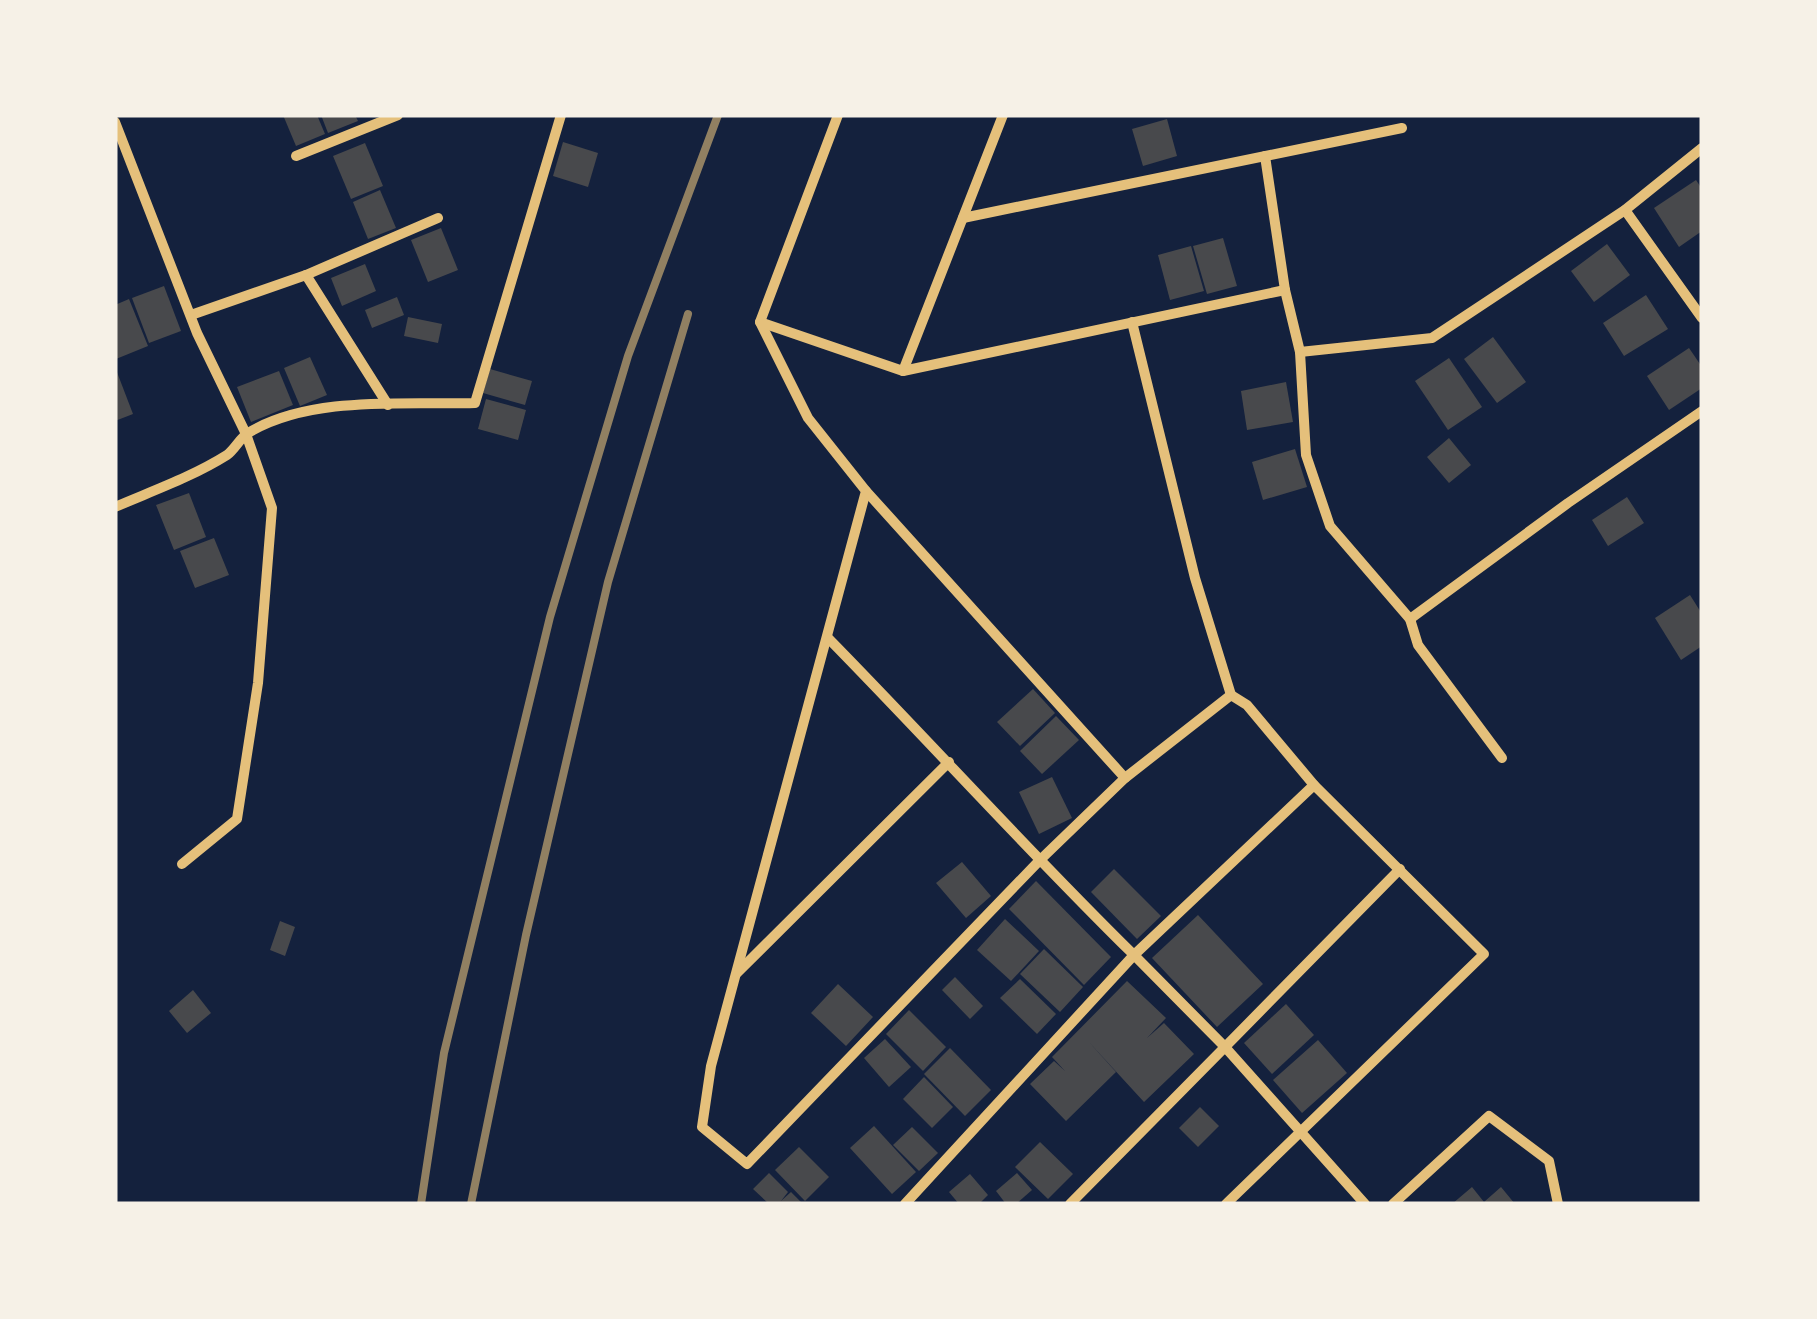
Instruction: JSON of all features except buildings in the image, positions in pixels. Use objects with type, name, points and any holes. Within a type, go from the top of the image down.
[{"type":"street","points":[[296,156],[398,115]]},
{"type":"street","points":[[115,507],[206,467],[232,451],[246,434],[322,409],[475,403],[561,115]]},
{"type":"street","points":[[838,115],[760,322],[808,418],[866,491],[1125,778]]},
{"type":"street","points":[[902,370],[1003,115]]},
{"type":"street","points":[[115,122],[191,316],[246,434],[272,508],[258,683],[237,819],[182,864]]},
{"type":"street","points":[[962,218],[1402,128]]},
{"type":"street","points":[[1300,352],[1432,338],[1626,210],[1702,148]]},
{"type":"street","points":[[1265,156],[1300,352],[1306,455],[1330,526],[1410,620],[1418,645],[1502,758]]},
{"type":"street","points":[[1626,210],[1702,318]]},
{"type":"street","points":[[191,316],[306,275],[438,218]]},
{"type":"street","points":[[306,275],[388,405]]},
{"type":"street","points":[[760,322],[902,370],[1286,290]]},
{"type":"street","points":[[1132,322],[1196,578],[1230,695],[1246,705],[1314,785],[1484,954],[1226,1204]]},
{"type":"street","points":[[1410,620],[1568,503],[1702,411]]},
{"type":"street","points":[[866,491],[711,1066],[702,1127],[748,1164],[1125,778],[1230,695]]},
{"type":"street","points":[[828,638],[949,762],[1039,862],[1225,1046],[1365,1204]]},
{"type":"street","points":[[736,973],[949,762]]},
{"type":"street","points":[[905,1204],[1134,956],[1314,785]]},
{"type":"street","points":[[1070,1204],[1400,869]]},
{"type":"street","points":[[1393,1204],[1488,1116],[1549,1161],[1558,1204]]},
{"type":"railway","points":[[421,1204],[444,1053],[550,617],[628,356],[718,115]]},
{"type":"railway","points":[[471,1204],[526,935],[608,582],[688,314]]}]
